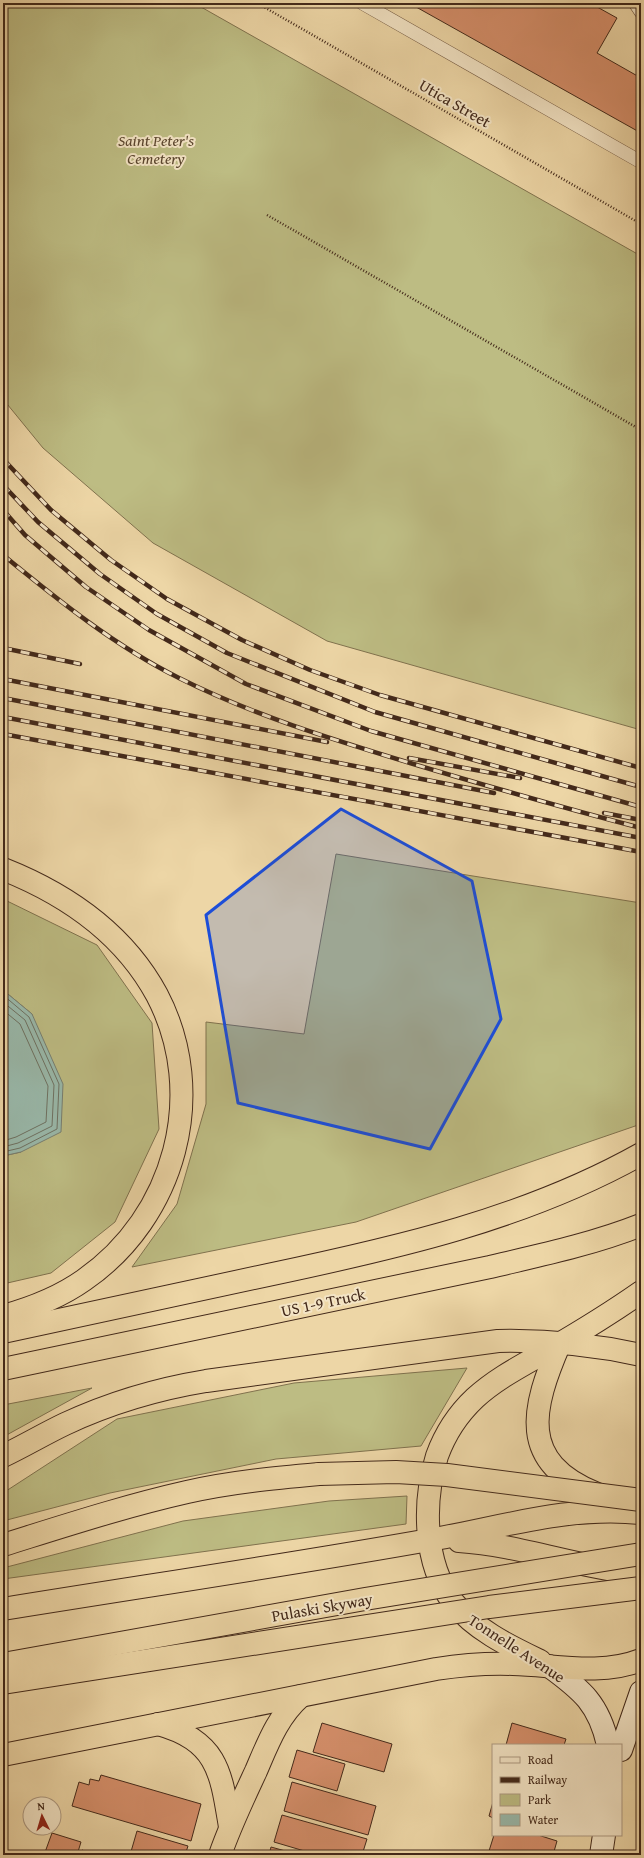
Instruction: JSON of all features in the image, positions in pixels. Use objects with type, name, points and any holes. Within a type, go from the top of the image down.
[{"type":"highway","points":[[3,869],[50,890],[94,920],[113,937],[145,976],[157,995],[174,1038],[180,1071],[182,1101],[177,1142],[165,1182],[152,1207],[130,1237],[106,1262],[84,1280],[43,1302],[3,1316]]},
{"type":"highway","points":[[3,1332],[363,1255],[442,1234],[546,1200],[641,1154]]},
{"type":"highway","name":"US 1-9 Truck","points":[[3,1369],[441,1278],[563,1250],[622,1233],[641,1225]]},
{"type":"highway","name":"Tonnelle Avenue","points":[[549,1666],[501,1642],[474,1623],[453,1602],[440,1578],[430,1540],[429,1500],[434,1469],[443,1442],[458,1418],[489,1386],[617,1309],[641,1292]]},
{"type":"highway","points":[[3,1456],[56,1428],[90,1413],[137,1397],[183,1384],[475,1343],[518,1341],[560,1343],[641,1355]]},
{"type":"highway","points":[[560,1343],[545,1383],[539,1407],[538,1431],[540,1443],[544,1453],[558,1470],[580,1485],[605,1497],[641,1509]]},
{"type":"highway","points":[[3,1545],[135,1504],[188,1492],[242,1482],[320,1474],[389,1472],[447,1475],[641,1500]]},
{"type":"highway","points":[[3,1608],[430,1540],[519,1522],[566,1515],[609,1511],[641,1513]]},
{"type":"highway","points":[[430,1540],[509,1546],[600,1568],[641,1574]]},
{"type":"highway","name":"Pulaski Skyway","points":[[3,1664],[365,1599],[641,1554]]},
{"type":"highway","name":"Pulaski Skyway","points":[[3,1683],[489,1607],[641,1588]]},
{"type":"highway","points":[[3,1612],[30,1604]]},
{"type":"highway","points":[[3,1756],[410,1674],[464,1665],[501,1664],[580,1669],[625,1665],[641,1660]]},
{"type":"highway","points":[[220,1855],[230,1826],[276,1726],[290,1705],[301,1696]]},
{"type":"highway","points":[[158,1724],[186,1734],[208,1753],[216,1765],[222,1779],[230,1826]]},
{"type":"street","name":"Tonnelle Avenue","points":[[549,1666],[570,1682],[592,1704],[600,1716],[608,1744]]},
{"type":"street","points":[[622,1747],[641,1692]]},
{"type":"street","points":[[601,1855],[604,1836]]},
{"type":"lane","points":[[362,3],[641,162]]},
{"type":"lane","points":[[635,3],[641,12]]},
{"type":"path","name":"Utica Street","points":[[257,3],[641,224]]},
{"type":"path","points":[[267,215],[641,430]]},
{"type":"highlighted area","points":[[341,809],[472,881],[501,1019],[430,1149],[238,1103],[206,915]]},
{"type":"green space","name":"Saint Peter's Cemetery","points":[[3,3],[194,3],[641,256],[641,730],[327,641],[153,543],[43,448],[3,399]]},
{"type":"green space","points":[[336,854],[641,903],[641,1124],[356,1222],[132,1267],[177,1204],[206,1104],[206,1022],[304,1034]]},
{"type":"green space","points":[[3,899],[97,945],[152,1023],[159,1129],[115,1222],[51,1273],[3,1284],[3,1156],[21,1152],[32,1014],[3,990]]},
{"type":"green space","points":[[467,1368],[421,1446],[276,1459],[110,1493],[3,1521],[3,1493],[117,1419],[294,1383]]},
{"type":"green space","points":[[92,1388],[3,1437],[3,1405]]},
{"type":"green space","points":[[407,1496],[406,1524],[3,1579],[3,1568],[183,1521],[329,1501]]},
{"type":"water","points":[[3,990],[32,1014],[63,1084],[61,1132],[21,1152],[3,1156]]},
{"type":"building","points":[[409,3],[590,3],[617,18],[597,53],[641,78],[641,133]]},
{"type":"building","points":[[322,1723],[392,1744],[384,1772],[313,1752]]},
{"type":"building","points":[[512,1723],[566,1739],[564,1744],[506,1744]]},
{"type":"building","points":[[297,1750],[345,1764],[337,1791],[289,1777]]},
{"type":"building","points":[[101,1775],[201,1804],[191,1841],[72,1806],[79,1782],[89,1785],[90,1779],[99,1781]]},
{"type":"building","points":[[292,1782],[376,1806],[368,1835],[284,1811]]},
{"type":"building","points":[[492,1806],[492,1818],[489,1816]]},
{"type":"building","points":[[282,1815],[367,1839],[362,1855],[318,1855],[274,1842]]},
{"type":"building","points":[[137,1831],[188,1846],[185,1855],[130,1855]]},
{"type":"building","points":[[51,1836],[62,1836],[81,1842],[77,1855],[44,1855]]},
{"type":"building","points":[[494,1836],[541,1836],[557,1841],[553,1855],[502,1855],[489,1851]]},
{"type":"building","points":[[271,1847],[300,1855],[269,1855]]},
{"type":"building","points":[[82,1850],[97,1855],[80,1855]]},
{"type":"railway","points":[[3,459],[51,510],[111,560],[167,599],[242,640],[310,670],[380,695],[641,768]]},
{"type":"railway","points":[[3,485],[38,522],[100,574],[157,614],[227,653],[375,712],[641,787]]},
{"type":"railway","points":[[3,510],[25,535],[86,587],[149,630],[246,684],[371,731],[641,807]]},
{"type":"railway","points":[[3,555],[66,605],[132,652],[179,678],[235,704],[380,754],[526,797],[641,828]]},
{"type":"railway","points":[[3,648],[80,664]]},
{"type":"railway","points":[[3,679],[327,742]]},
{"type":"railway","points":[[3,698],[494,793]]},
{"type":"railway","points":[[3,717],[641,838]]},
{"type":"railway","points":[[3,734],[641,852]]},
{"type":"railway","points":[[409,758],[520,778]]},
{"type":"railway","points":[[604,813],[641,820]]}]
